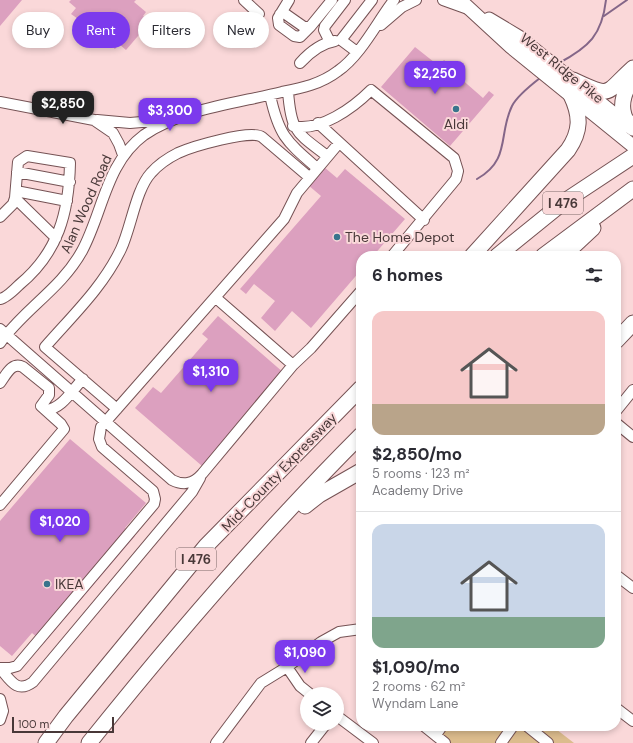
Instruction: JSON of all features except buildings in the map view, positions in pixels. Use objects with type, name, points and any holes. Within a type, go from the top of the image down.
[{"type":"highway","points":[[477,251],[568,150],[576,137],[577,86],[605,92],[613,89],[633,68]]},
{"type":"highway","points":[[633,80],[628,85],[622,101],[624,116],[633,129]]},
{"type":"highway","name":"I 476","points":[[504,251],[565,201],[633,156]]},
{"type":"highway","points":[[568,251],[633,189]]},
{"type":"highway","name":"I 476","points":[[549,251],[633,189]]},
{"type":"highway","points":[[621,326],[633,313]]},
{"type":"highway","points":[[621,336],[633,323]]},
{"type":"highway","points":[[206,546],[356,382]]},
{"type":"highway","name":"Mid-County Expressway","points":[[46,743],[66,716],[206,546],[356,393]]},
{"type":"highway","name":"I 476","points":[[89,743],[141,678],[233,571],[356,440]]},
{"type":"highway","points":[[233,571],[319,495],[356,474]]},
{"type":"main road","name":"West Ridge Pike","points":[[460,0],[474,12],[577,86],[633,129]]},
{"type":"main road","name":"West Ridge Pike","points":[[577,86],[616,132],[633,146]]},
{"type":"street","points":[[244,0],[257,12]]},
{"type":"street","points":[[289,0],[278,18],[279,25],[294,36],[300,37],[332,0]]},
{"type":"street","points":[[330,42],[324,30],[325,26],[345,0]]},
{"type":"street","points":[[300,63],[309,54],[330,42],[343,37],[372,0]]},
{"type":"street","points":[[365,41],[398,10],[416,0]]},
{"type":"street","points":[[443,0],[474,12]]},
{"type":"street","name":"Alan Wood Road","points":[[0,343],[3,332],[52,290],[73,267],[93,228],[108,184],[123,155],[133,145],[165,122],[310,86],[332,76],[345,66],[365,41],[391,1]]},
{"type":"street","points":[[343,37],[356,52]]},
{"type":"street","points":[[294,126],[308,128],[342,113],[371,90],[454,158],[458,171],[456,178],[424,220],[396,251]]},
{"type":"street","points":[[288,91],[290,116],[294,126],[304,138],[327,156]]},
{"type":"street","points":[[270,95],[281,132],[291,145],[317,168]]},
{"type":"street","points":[[0,102],[94,120],[145,122],[183,117]]},
{"type":"street","points":[[94,120],[113,134],[123,155]]},
{"type":"street","points":[[318,123],[424,220]]},
{"type":"street","points":[[117,409],[45,347],[103,280],[122,249],[145,182],[157,168],[170,158],[188,149],[203,144],[254,134],[262,137],[309,177]]},
{"type":"street","points":[[0,668],[17,666],[154,504],[155,499],[153,491],[101,445],[99,433],[105,422],[216,298],[284,219],[297,193],[339,143]]},
{"type":"street","points":[[0,216],[12,204],[16,195],[18,162],[27,156],[70,163],[70,182],[65,216],[46,258],[35,272],[0,299]]},
{"type":"street","points":[[17,172],[70,182]]},
{"type":"street","points":[[16,195],[68,201]]},
{"type":"street","points":[[16,195],[56,238]]},
{"type":"street","points":[[3,332],[172,480],[189,484],[197,480],[293,365],[311,348],[356,297]]},
{"type":"street","points":[[216,298],[293,365]]},
{"type":"street","points":[[0,383],[13,366],[19,365],[23,367],[49,388],[49,395],[41,406],[61,424],[64,429],[0,505]]},
{"type":"street","points":[[46,410],[51,410],[61,405],[83,379]]},
{"type":"street","points":[[621,405],[633,390]]},
{"type":"street","points":[[61,405],[61,424]]},
{"type":"street","points":[[621,427],[633,437]]},
{"type":"street","points":[[0,668],[11,682],[18,686],[23,687],[33,682],[192,492],[202,474]]},
{"type":"street","points":[[621,579],[633,588]]},
{"type":"street","points":[[216,743],[261,683],[287,667],[321,642],[339,632],[356,630]]},
{"type":"street","points":[[287,667],[301,687]]},
{"type":"street","points":[[0,699],[3,711],[0,720]]},
{"type":"street","points":[[621,712],[633,721]]},
{"type":"street","points":[[344,721],[356,730]]},
{"type":"street","points":[[311,743],[320,731]]},
{"type":"street","points":[[357,731],[373,743]]},
{"type":"street","points":[[431,731],[446,743]]},
{"type":"street","points":[[436,735],[439,731]]},
{"type":"street","points":[[501,743],[509,731]]},
{"type":"street","points":[[534,731],[548,743]]},
{"type":"shaded area","points":[[426,731],[558,731],[574,743],[441,743]]},
{"type":"waterway","points":[[559,63],[578,51],[592,39],[601,22],[606,0]]},
{"type":"waterway","points":[[604,16],[627,0]]},
{"type":"waterway","points":[[477,179],[488,172],[495,164],[502,146],[508,116],[514,102],[524,91],[540,78]]},
{"type":"place","name":"Aldi","points":[[456,109]]},
{"type":"place","name":"The Home Depot","points":[[337,237]]},
{"type":"place","name":"IKEA","points":[[47,584]]}]
